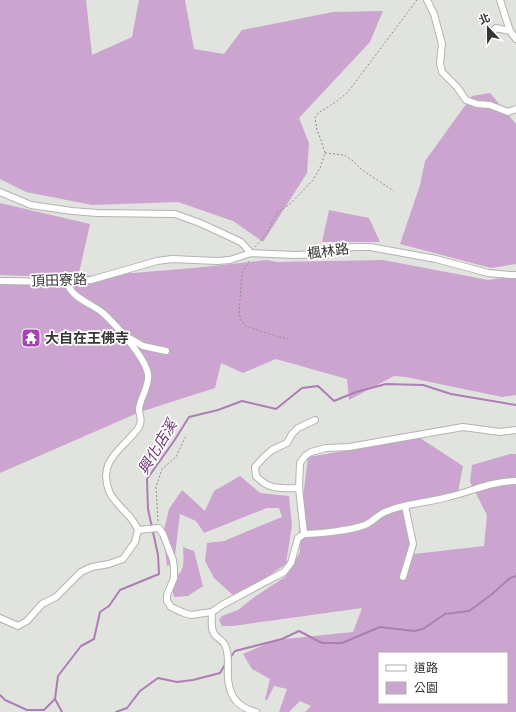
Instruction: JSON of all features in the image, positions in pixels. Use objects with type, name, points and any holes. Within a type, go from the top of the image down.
[{"type":"street","points":[[427,0],[434,14],[442,44],[440,63],[442,72],[457,86],[466,100],[477,104],[490,105],[508,112],[516,109]]},
{"type":"street","points":[[500,0],[510,31],[516,39]]},
{"type":"street","points":[[488,36],[496,28],[510,31]]},
{"type":"street","points":[[0,192],[32,205],[72,211],[97,213],[175,214],[241,242],[251,253]]},
{"type":"street","name":"楓林路","points":[[117,273],[157,261],[172,259],[217,261],[230,260],[251,253],[295,255],[321,254],[339,248],[370,247],[436,259],[488,273],[516,275]]},
{"type":"street","name":"頂田寮路","points":[[0,281],[67,282],[91,280],[117,273]]},
{"type":"street","points":[[0,618],[18,626],[27,621],[42,604],[56,597],[81,572],[92,567],[109,564],[124,559],[135,542],[138,530],[132,518],[109,492],[106,481],[106,468],[124,443],[140,426],[141,419],[139,409],[149,376],[146,367],[123,334],[102,313],[75,294],[67,282]]},
{"type":"street","points":[[123,334],[143,346],[166,351]]},
{"type":"street","points":[[299,488],[270,487],[262,483],[256,476],[256,467],[272,450],[287,443],[292,434],[298,428],[315,420]]},
{"type":"street","points":[[304,534],[299,488],[300,463],[305,456],[311,452],[326,448],[349,447],[463,427],[500,432],[516,430]]},
{"type":"street","points":[[138,530],[158,528],[163,534],[173,560],[174,568],[174,578],[167,595],[167,601],[171,607],[191,615],[212,612],[222,605],[284,572],[293,559],[298,538],[304,534],[316,534],[366,525],[384,512],[405,506],[447,498],[486,485],[516,481]]},
{"type":"street","points":[[403,577],[413,544],[405,506]]},
{"type":"street","points":[[212,612],[212,630],[214,634],[225,644],[228,657],[228,679],[232,692],[238,704],[256,712]]},
{"type":"path","points":[[288,339],[246,326],[240,320],[242,274],[251,253],[267,233],[277,213],[290,204],[313,180],[320,168],[325,153],[316,130],[315,118],[318,113],[336,102],[348,92],[417,0]]},
{"type":"path","points":[[325,153],[344,155],[362,170],[394,191]]},
{"type":"path","points":[[158,528],[156,487],[162,469],[176,456],[186,436]]},
{"type":"green space","points":[[0,0],[86,0],[92,55],[132,37],[139,0],[185,0],[194,49],[224,54],[242,30],[333,12],[383,11],[370,42],[299,118],[309,143],[307,173],[263,242],[233,221],[178,202],[92,205],[26,192],[0,179]]},
{"type":"green space","points":[[490,93],[516,124],[516,264],[491,268],[400,244],[420,185],[425,161],[472,96]]},
{"type":"green space","points":[[0,203],[90,224],[79,273],[64,277],[216,266],[267,260],[277,262],[383,260],[488,280],[516,276],[516,395],[502,397],[406,377],[394,376],[349,400],[347,379],[276,359],[243,373],[221,363],[215,388],[140,412],[0,473],[0,280],[53,277],[0,275]]},
{"type":"green space","points":[[329,210],[369,218],[380,242],[322,242]]},
{"type":"green space","points":[[420,438],[463,466],[458,492],[401,505],[414,554],[484,546],[487,515],[470,482],[472,465],[510,454],[516,454],[516,712],[305,712],[311,706],[300,701],[289,712],[279,712],[287,689],[274,686],[267,700],[265,699],[270,679],[252,669],[243,654],[275,640],[353,632],[362,608],[233,626],[222,626],[219,620],[222,616],[238,610],[253,598],[285,577],[300,552],[299,524],[301,499],[304,490],[308,457]]},
{"type":"green space","points":[[240,476],[260,493],[289,496],[292,525],[286,564],[236,598],[214,578],[205,561],[207,543],[224,541],[282,517],[279,508],[267,508],[204,533],[196,521],[180,514],[174,563],[167,566],[163,534],[169,509],[182,490],[205,511],[214,491]]},
{"type":"green space","points":[[183,547],[194,551],[203,586],[188,596],[174,597],[171,583],[183,567]]},
{"type":"waterway","name":"興化店溪","points":[[0,695],[5,700],[27,710],[44,710],[55,699],[58,676],[81,646],[94,639],[100,612],[109,606],[120,590],[159,574],[158,555],[148,509],[147,479],[189,417],[218,410],[242,401],[276,409],[302,388],[318,386],[334,401],[356,392],[386,384],[423,385],[451,394],[516,405]]},
{"type":"waterway","points":[[230,658],[235,651],[282,639],[299,631],[322,643],[342,643],[380,627],[414,631],[423,629],[445,614],[469,611],[491,595],[510,578],[516,576]]},
{"type":"waterway","points":[[116,712],[127,708],[140,691],[158,678],[177,682],[193,680],[220,673],[226,663]]},
{"type":"waterway","points":[[55,699],[62,712]]},
{"type":"place","name":"大自在王佛寺","points":[[31,338]]}]
